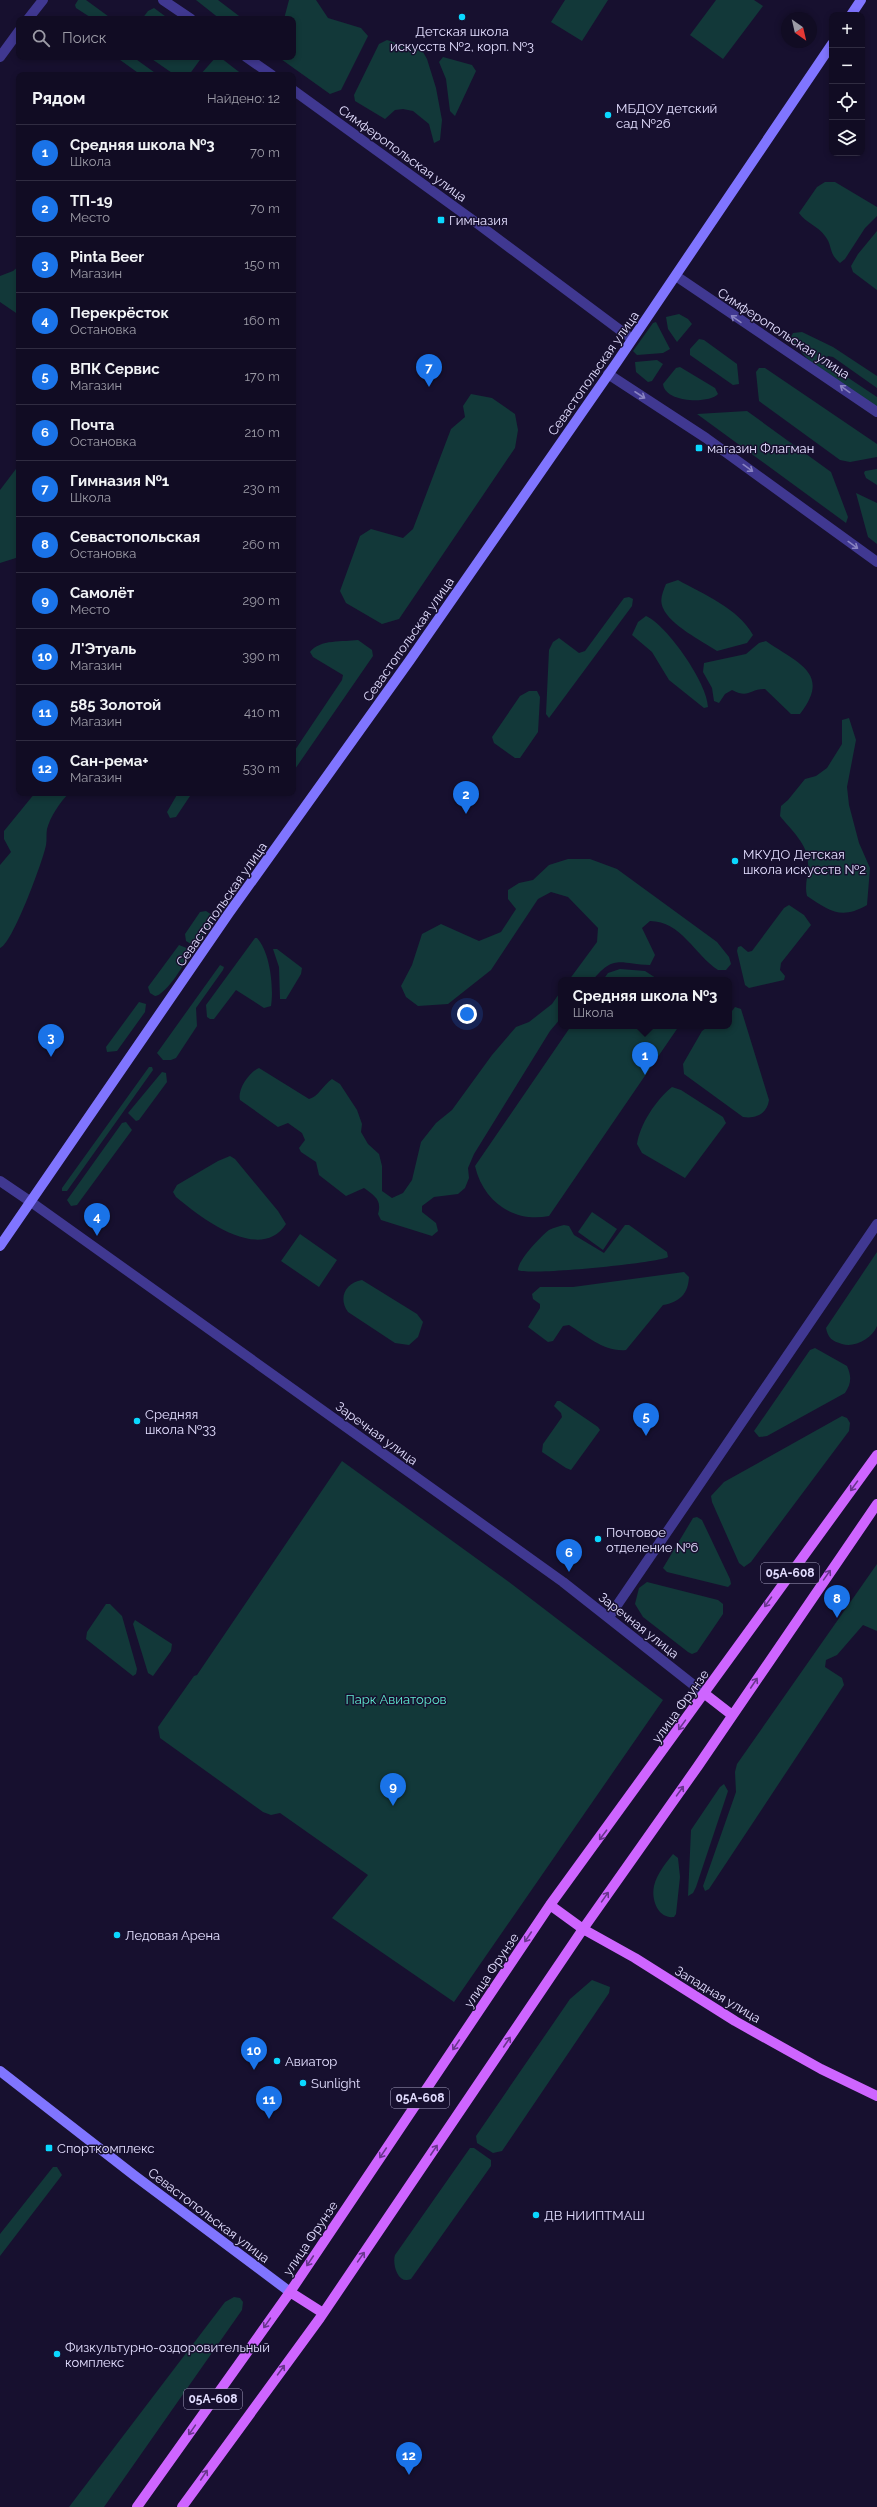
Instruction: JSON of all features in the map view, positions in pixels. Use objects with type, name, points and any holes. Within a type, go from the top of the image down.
[{"type":"main road","points":[[853,12],[862,0]]},
{"type":"main road","name":"Севастопольская улица","points":[[0,1246],[229,913],[410,660],[676,276],[829,48]]},
{"type":"main road","name":"улица Фрунзе","points":[[137,2507],[290,2292],[550,1905],[705,1694],[768,1603],[877,1455]]},
{"type":"main road","name":"05А-608","points":[[182,2507],[324,2313],[583,1929],[877,1504]]},
{"type":"main road","name":"Заречная улица","points":[[705,1694],[732,1715]]},
{"type":"main road","name":"Западная улица","points":[[550,1905],[583,1929],[635,1958],[759,2034],[821,2069],[877,2096]]},
{"type":"main road","name":"Севастопольская улица","points":[[0,2071],[135,2176],[290,2292]]},
{"type":"main road","points":[[290,2292],[324,2313]]},
{"type":"street","points":[[30,16],[43,0]]},
{"type":"street","points":[[163,0],[187,16]]},
{"type":"street","points":[[0,57],[16,36]]},
{"type":"street","points":[[250,60],[268,72]]},
{"type":"street","name":"Симферопольская улица","points":[[296,92],[474,221],[632,339]]},
{"type":"street","name":"Симферопольская улица","points":[[676,276],[877,412]]},
{"type":"street","points":[[608,374],[706,438],[877,562]]},
{"type":"street","name":"Заречная улица","points":[[0,1181],[608,1617],[705,1694]]},
{"type":"street","points":[[608,1617],[877,1224]]},
{"type":"green space","points":[[78,0],[86,0],[108,16],[88,16],[76,8],[75,5]]},
{"type":"green space","points":[[196,0],[218,0],[239,16],[216,16]]},
{"type":"green space","points":[[289,0],[316,0],[328,18],[361,28],[368,36],[341,90],[330,94],[282,60],[296,60],[296,16],[285,16]]},
{"type":"green space","points":[[565,0],[608,0],[582,41],[551,22]]},
{"type":"green space","points":[[716,0],[754,0],[763,6],[723,59],[690,35]]},
{"type":"green space","points":[[154,8],[165,16],[144,16],[148,11]]},
{"type":"green space","points":[[387,40],[423,52],[427,59],[436,88],[442,120],[440,140],[434,143],[429,124],[413,111],[403,109],[395,110],[385,119],[355,101],[354,95],[379,44]]},
{"type":"green space","points":[[443,57],[472,65],[476,71],[455,116],[450,111],[446,79],[439,62]]},
{"type":"green space","points":[[120,60],[137,60],[154,72],[137,72]]},
{"type":"green space","points":[[153,60],[200,60],[191,72],[171,72]]},
{"type":"green space","points":[[213,60],[224,60],[239,72],[203,72]]},
{"type":"green space","points":[[825,182],[835,182],[877,207],[877,216],[865,228],[845,259],[840,263],[832,253],[825,236],[799,213],[817,187]]},
{"type":"green space","points":[[877,231],[877,290],[853,272],[851,266],[858,254]]},
{"type":"green space","points":[[16,268],[16,313],[0,302],[0,276]]},
{"type":"green space","points":[[679,314],[688,319],[692,324],[677,342],[668,329],[666,317]]},
{"type":"green space","points":[[656,322],[670,349],[663,353],[637,355],[633,351],[653,323]]},
{"type":"green space","points":[[802,332],[833,347],[877,376],[877,388],[833,357],[828,356],[825,359],[826,363],[877,397],[877,408],[830,377],[808,359],[791,337],[793,333]]},
{"type":"green space","points":[[699,339],[704,340],[737,364],[739,384],[733,385],[690,355],[690,349]]},
{"type":"green space","points":[[657,360],[663,364],[652,381],[648,382],[636,372],[635,362]]},
{"type":"green space","points":[[680,367],[715,388],[718,394],[706,399],[697,400],[688,400],[671,395],[663,384],[676,368]]},
{"type":"green space","points":[[759,368],[765,368],[877,444],[877,457],[850,462],[840,460],[759,401],[756,372]]},
{"type":"green space","points":[[471,394],[492,398],[515,414],[518,430],[515,448],[399,619],[382,624],[346,603],[340,591],[360,536],[371,529],[403,538],[413,529],[451,429],[465,417],[463,406]]},
{"type":"green space","points":[[747,411],[831,472],[848,517],[846,523],[697,414]]},
{"type":"green space","points":[[16,469],[16,558],[0,563],[0,490]]},
{"type":"green space","points":[[877,469],[877,485],[866,478],[864,473],[865,471]]},
{"type":"green space","points":[[856,493],[877,503],[877,544],[868,537]]},
{"type":"green space","points":[[678,580],[709,596],[729,609],[738,617],[753,635],[747,643],[717,651],[687,632],[672,620],[663,608],[661,599],[666,584]]},
{"type":"green space","points":[[629,597],[633,599],[632,606],[549,718],[546,714],[549,650],[553,642],[559,638],[579,653],[585,651],[624,598]]},
{"type":"green space","points":[[646,616],[665,631],[685,656],[701,684],[708,707],[704,708],[669,680],[652,652],[632,635],[638,622]]},
{"type":"green space","points":[[358,640],[372,650],[373,656],[296,768],[296,749],[342,680],[343,675],[313,657],[310,652],[320,645],[332,642]]},
{"type":"green space","points":[[766,641],[807,670],[813,688],[809,700],[800,714],[791,714],[765,689],[760,689],[746,694],[738,693],[732,690],[725,694],[719,703],[714,701],[712,688],[703,672],[704,663],[746,654],[759,643]]},
{"type":"green space","points":[[529,691],[537,691],[540,697],[538,732],[520,758],[515,758],[494,743],[492,737],[520,696]]},
{"type":"green space","points":[[849,718],[856,740],[847,787],[849,805],[859,843],[870,868],[867,905],[858,910],[843,913],[836,912],[822,906],[807,896],[806,887],[808,863],[805,850],[802,843],[780,816],[781,806],[788,800],[805,779],[816,776],[827,768],[842,744],[842,720]]},
{"type":"green space","points":[[33,796],[66,796],[50,820],[47,829],[44,854],[33,884],[12,933],[0,948],[0,865],[11,852],[4,839],[4,831]]},
{"type":"green space","points":[[176,796],[190,796],[176,817],[170,818],[167,812]]},
{"type":"green space","points":[[568,859],[590,859],[617,869],[717,942],[729,957],[731,964],[726,970],[718,970],[679,933],[661,922],[650,921],[642,928],[655,955],[650,965],[619,962],[607,966],[596,977],[571,977],[597,942],[598,928],[568,897],[551,892],[538,899],[491,970],[448,1004],[418,1006],[406,997],[401,986],[412,965],[422,934],[441,924],[479,941],[501,932],[516,909],[508,899],[508,890],[519,883],[533,880],[549,865]]},
{"type":"green space","points":[[789,905],[804,915],[811,925],[781,963],[780,970],[785,976],[784,980],[749,988],[745,985],[737,951],[738,947],[741,946],[748,952],[752,951],[784,908]]},
{"type":"green space","points":[[206,911],[212,915],[213,923],[199,942],[191,944],[186,941],[185,934],[200,912]]},
{"type":"green space","points":[[255,938],[257,938],[261,944],[268,961],[272,989],[271,1006],[264,1008],[236,990],[214,1019],[210,1019],[207,1017],[206,1005]]},
{"type":"green space","points":[[179,945],[189,949],[186,960],[170,984],[159,995],[155,996],[150,993],[148,987]]},
{"type":"green space","points":[[273,949],[277,949],[302,968],[301,974],[286,999],[280,999],[279,967]]},
{"type":"green space","points":[[220,965],[224,967],[223,970],[196,1008],[197,1026],[176,1058],[171,1060],[163,1060],[157,1053]]},
{"type":"green space","points":[[620,969],[645,971],[654,977],[605,977],[608,973]]},
{"type":"green space","points":[[558,995],[558,1022],[550,1031],[474,1154],[468,1168],[469,1178],[465,1188],[458,1194],[434,1197],[422,1206],[422,1212],[436,1223],[438,1231],[432,1236],[381,1220],[378,1214],[379,1205],[377,1199],[364,1188],[346,1196],[319,1175],[316,1162],[301,1152],[299,1148],[305,1140],[302,1133],[288,1123],[278,1127],[240,1100],[240,1091],[242,1087],[251,1073],[259,1068],[309,1099],[315,1096],[332,1079],[340,1084],[357,1110],[362,1124],[361,1132],[368,1144],[379,1154],[382,1166],[382,1191],[392,1198],[403,1193],[412,1180],[421,1142],[436,1123],[452,1110],[492,1055],[516,1027],[529,1022],[552,1004]]},
{"type":"green space","points":[[139,1002],[146,1004],[145,1012],[117,1051],[107,1052],[106,1047]]},
{"type":"green space","points":[[735,1007],[741,1009],[769,1100],[766,1109],[763,1112],[752,1117],[743,1117],[684,1074],[683,1064],[702,1031],[705,1029],[732,1029],[732,1011]]},
{"type":"green space","points":[[569,1029],[677,1029],[549,1216],[523,1216],[502,1207],[492,1199],[485,1190],[475,1166]]},
{"type":"green space","points":[[149,1067],[152,1067],[153,1070],[67,1191],[62,1191],[62,1188]]},
{"type":"green space","points":[[162,1072],[166,1073],[167,1082],[139,1120],[136,1121],[128,1113]]},
{"type":"green space","points":[[672,1087],[681,1090],[723,1117],[726,1123],[685,1178],[642,1153],[637,1144],[641,1128],[645,1121],[655,1105]]},
{"type":"green space","points":[[126,1122],[132,1130],[77,1205],[71,1206],[67,1200],[122,1123]]},
{"type":"green space","points":[[230,1156],[235,1159],[278,1211],[286,1224],[275,1235],[261,1239],[246,1238],[230,1233],[214,1225],[187,1206],[176,1197],[173,1192],[177,1185],[218,1161]]},
{"type":"green space","points":[[592,1212],[617,1229],[603,1250],[578,1232]]},
{"type":"green space","points":[[564,1225],[569,1226],[574,1235],[604,1253],[625,1225],[629,1225],[667,1252],[668,1257],[659,1260],[593,1268],[544,1271],[518,1270],[522,1260],[530,1248],[541,1237],[549,1230]]},
{"type":"green space","points":[[300,1234],[337,1260],[319,1287],[281,1261]]},
{"type":"green space","points":[[877,1252],[877,1326],[875,1331],[867,1338],[852,1345],[836,1342],[829,1337],[826,1328]]},
{"type":"green space","points":[[684,1272],[689,1277],[685,1293],[674,1302],[663,1305],[626,1350],[618,1350],[603,1346],[569,1325],[563,1326],[553,1341],[548,1342],[528,1327],[540,1308],[540,1304],[533,1299],[532,1294],[540,1287],[573,1287]]},
{"type":"green space","points":[[362,1280],[417,1314],[423,1322],[418,1337],[409,1345],[395,1343],[348,1312],[344,1302],[345,1292],[351,1284]]},
{"type":"green space","points":[[815,1348],[847,1366],[850,1374],[849,1387],[845,1393],[767,1436],[759,1437],[754,1431],[810,1350]]},
{"type":"green space","points":[[557,1401],[560,1401],[598,1427],[600,1430],[571,1470],[542,1452],[543,1444],[562,1417],[561,1413],[554,1406]]},
{"type":"green space","points":[[842,1416],[847,1418],[850,1423],[849,1431],[751,1562],[744,1567],[739,1563],[712,1502],[711,1496],[724,1482]]},
{"type":"green space","name":"Парк Авиаторов","points":[[342,1461],[509,1582],[663,1700],[454,2002],[332,1918],[368,1875],[280,1813],[271,1815],[263,1812],[160,1738],[158,1727],[194,1676],[197,1675]]},
{"type":"green space","points":[[697,1517],[702,1520],[730,1579],[731,1584],[728,1587],[667,1572],[663,1568],[693,1518]]},
{"type":"green space","points":[[877,1564],[877,1631],[863,1625],[837,1655],[826,1660],[825,1667],[842,1678],[844,1685],[709,1889],[705,1891],[703,1886],[736,1792],[735,1772],[737,1764]]},
{"type":"green space","points":[[647,1582],[718,1600],[723,1604],[723,1614],[697,1652],[692,1654],[688,1652],[643,1617],[635,1604],[639,1588]]},
{"type":"green space","points":[[106,1604],[110,1604],[122,1616],[137,1669],[136,1674],[133,1676],[86,1639],[87,1632]]},
{"type":"green space","points":[[135,1620],[172,1644],[171,1651],[153,1676],[148,1673],[133,1624]]},
{"type":"green space","points":[[724,1784],[728,1791],[696,1887],[693,1893],[688,1896],[691,1830],[720,1787]]},
{"type":"green space","points":[[673,1854],[678,1858],[680,1877],[676,1914],[674,1917],[668,1917],[657,1908],[653,1891],[659,1873]]},
{"type":"green space","points":[[592,1980],[610,1987],[609,1993],[502,2151],[493,2153],[477,2143],[476,2136],[570,1999]]},
{"type":"green space","points":[[470,2148],[474,2148],[491,2160],[491,2166],[411,2279],[403,2279],[399,2276],[395,2268],[395,2255]]},
{"type":"green space","points":[[53,2167],[57,2167],[62,2175],[0,2256],[0,2234]]},
{"type":"green space","points":[[234,2297],[240,2298],[243,2302],[242,2310],[104,2507],[69,2507],[225,2302]]},
{"type":"place","name":"Детская школа искусств №2, корп. №3","points":[[462,17]]},
{"type":"place","name":"МБДОУ детский сад №26","points":[[608,115]]},
{"type":"place","name":"Гимназия","points":[[441,220]]},
{"type":"place","name":"Гимназия №1","points":[[429,387]]},
{"type":"place","name":"магазин Флагман","points":[[699,448]]},
{"type":"place","name":"ТП-19","points":[[466,814]]},
{"type":"place","name":"МКУДО Детская школа искусств №2","points":[[735,861]]},
{"type":"place","name":"Pinta Beer","points":[[51,1057]]},
{"type":"place","name":"Средняя школа №3","points":[[645,1075]]},
{"type":"place","name":"Перекрёсток","points":[[97,1236]]},
{"type":"place","name":"Средняя школа №33","points":[[137,1421]]},
{"type":"place","name":"ВПК Сервис","points":[[646,1436]]},
{"type":"place","name":"Почтовое отделение №6","points":[[598,1539]]},
{"type":"place","name":"Почта","points":[[569,1572]]},
{"type":"place","name":"Севастопольская","points":[[837,1618]]},
{"type":"place","name":"Самолёт","points":[[393,1806]]},
{"type":"place","name":"Ледовая Арена","points":[[117,1935]]},
{"type":"place","name":"Авиатор","points":[[277,2061]]},
{"type":"place","name":"Л'Этуаль","points":[[254,2070]]},
{"type":"place","name":"Sunlight","points":[[303,2083]]},
{"type":"place","name":"585 Золотой","points":[[269,2119]]},
{"type":"place","name":"Спорткомплекс","points":[[49,2148]]},
{"type":"place","name":"ДВ НИИПТМАШ","points":[[536,2215]]},
{"type":"place","name":"Физкультурно-оздоровительный комплекс","points":[[57,2354]]},
{"type":"place","name":"Сан-рема+","points":[[409,2475]]}]
